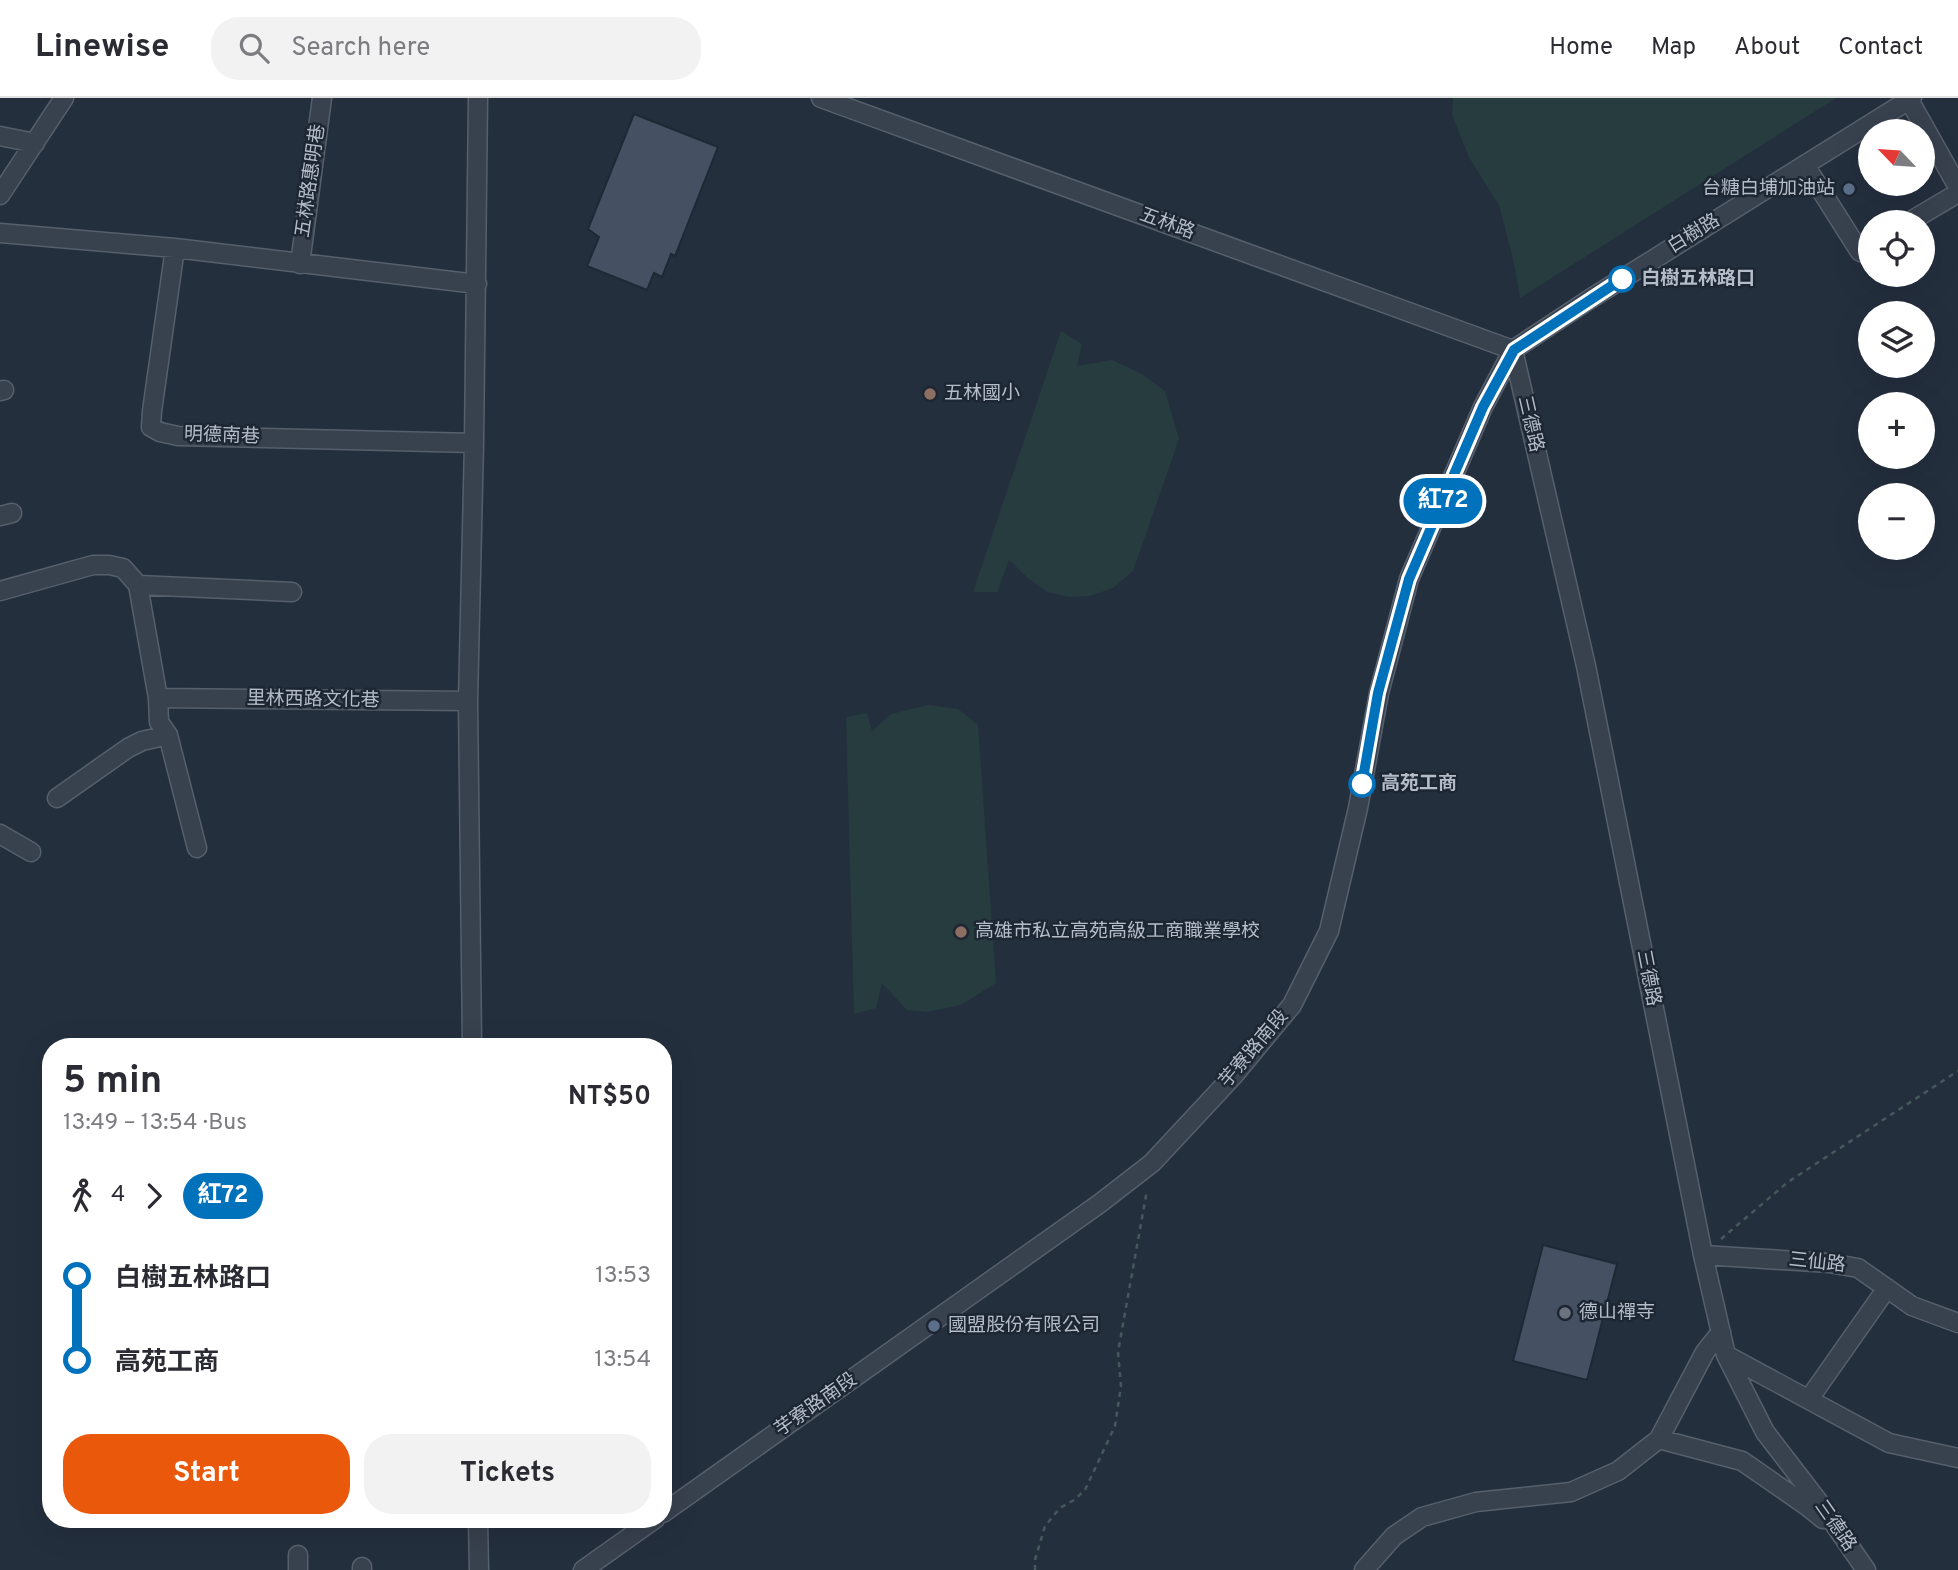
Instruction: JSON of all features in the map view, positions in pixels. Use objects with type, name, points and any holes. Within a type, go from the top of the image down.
[{"type":"street","points":[[0,195],[64,98]]},
{"type":"street","name":"五林路惠明巷","points":[[300,264],[322,98]]},
{"type":"street","points":[[472,1038],[468,701],[478,98]]},
{"type":"street","name":"五林路","points":[[821,98],[1514,350]]},
{"type":"street","points":[[1910,99],[1958,187]]},
{"type":"street","name":"白樹路","points":[[1514,350],[1590,299],[1910,99]]},
{"type":"street","points":[[0,136],[35,143]]},
{"type":"street","points":[[1805,165],[1858,249]]},
{"type":"street","points":[[1929,210],[1958,193]]},
{"type":"street","points":[[0,233],[175,248],[477,284]]},
{"type":"street","name":"明德南巷","points":[[175,248],[151,427],[178,436],[474,443]]},
{"type":"street","name":"芋寮路南段","points":[[672,1507],[1099,1204],[1152,1163],[1234,1075],[1292,1004],[1329,931],[1358,808],[1378,693],[1409,579],[1483,407],[1514,350]]},
{"type":"street","name":"三德路","points":[[1514,350],[1586,666],[1703,1255],[1726,1355],[1765,1432],[1866,1570]]},
{"type":"street","points":[[0,591],[93,565],[123,568],[138,585],[158,698],[159,722],[168,735],[197,848]]},
{"type":"street","points":[[138,585],[292,592]]},
{"type":"street","name":"里林西路文化巷","points":[[158,698],[468,701]]},
{"type":"street","points":[[57,798],[128,748],[142,741],[168,735]]},
{"type":"street","points":[[0,834],[32,852]]},
{"type":"street","name":"三仙路","points":[[1703,1255],[1829,1263],[1858,1268],[1912,1306],[1958,1324]]},
{"type":"street","points":[[1809,1399],[1887,1288]]},
{"type":"street","points":[[1364,1570],[1394,1536],[1422,1517],[1476,1502],[1571,1492],[1619,1471],[1660,1439],[1705,1352],[1721,1332]]},
{"type":"street","points":[[1726,1355],[1889,1443],[1958,1458]]},
{"type":"street","points":[[1660,1439],[1742,1461],[1807,1506],[1843,1537]]},
{"type":"street","points":[[478,1528],[479,1570]]},
{"type":"street","points":[[583,1570],[642,1528]]},
{"type":"path","points":[[1703,1255],[1788,1182],[1958,1071]]},
{"type":"path","points":[[1035,1570],[1035,1560],[1045,1526],[1060,1508],[1086,1490],[1115,1426],[1121,1386],[1118,1352],[1152,1163]]},
{"type":"green space","points":[[1453,98],[1836,98],[1520,298],[1499,205],[1470,159],[1452,115]]},
{"type":"green space","points":[[1061,331],[1082,344],[1077,366],[1112,360],[1142,374],[1165,391],[1179,439],[1133,571],[1113,588],[1090,596],[1070,597],[1047,592],[1009,560],[997,592],[973,592]]},
{"type":"green space","points":[[928,705],[958,709],[978,725],[996,983],[961,1005],[927,1012],[907,1010],[882,983],[876,1008],[854,1014],[846,717],[867,713],[872,731],[891,714]]},
{"type":"building","points":[[634,114],[718,147],[675,256],[671,254],[662,277],[654,273],[647,290],[587,266],[599,237],[588,229]]},
{"type":"building","name":"德山禪寺","points":[[1543,1245],[1617,1264],[1587,1380],[1513,1361]]},
{"type":"bus line","name":"紅72","points":[[1362,784],[1378,693],[1409,579],[1483,407],[1514,350],[1622,279]]},
{"type":"place","name":"台糖白埔加油站","points":[[1849,189]]},
{"type":"place","name":"白樹五林路口","points":[[1622,279]]},
{"type":"place","name":"五林國小","points":[[930,394]]},
{"type":"place","name":"高苑工商","points":[[1362,784]]},
{"type":"place","name":"高雄市私立高苑高級工商職業學校","points":[[961,932]]},
{"type":"place","name":"德山禪寺","points":[[1565,1313]]},
{"type":"place","name":"國盟股份有限公司","points":[[934,1326]]}]
